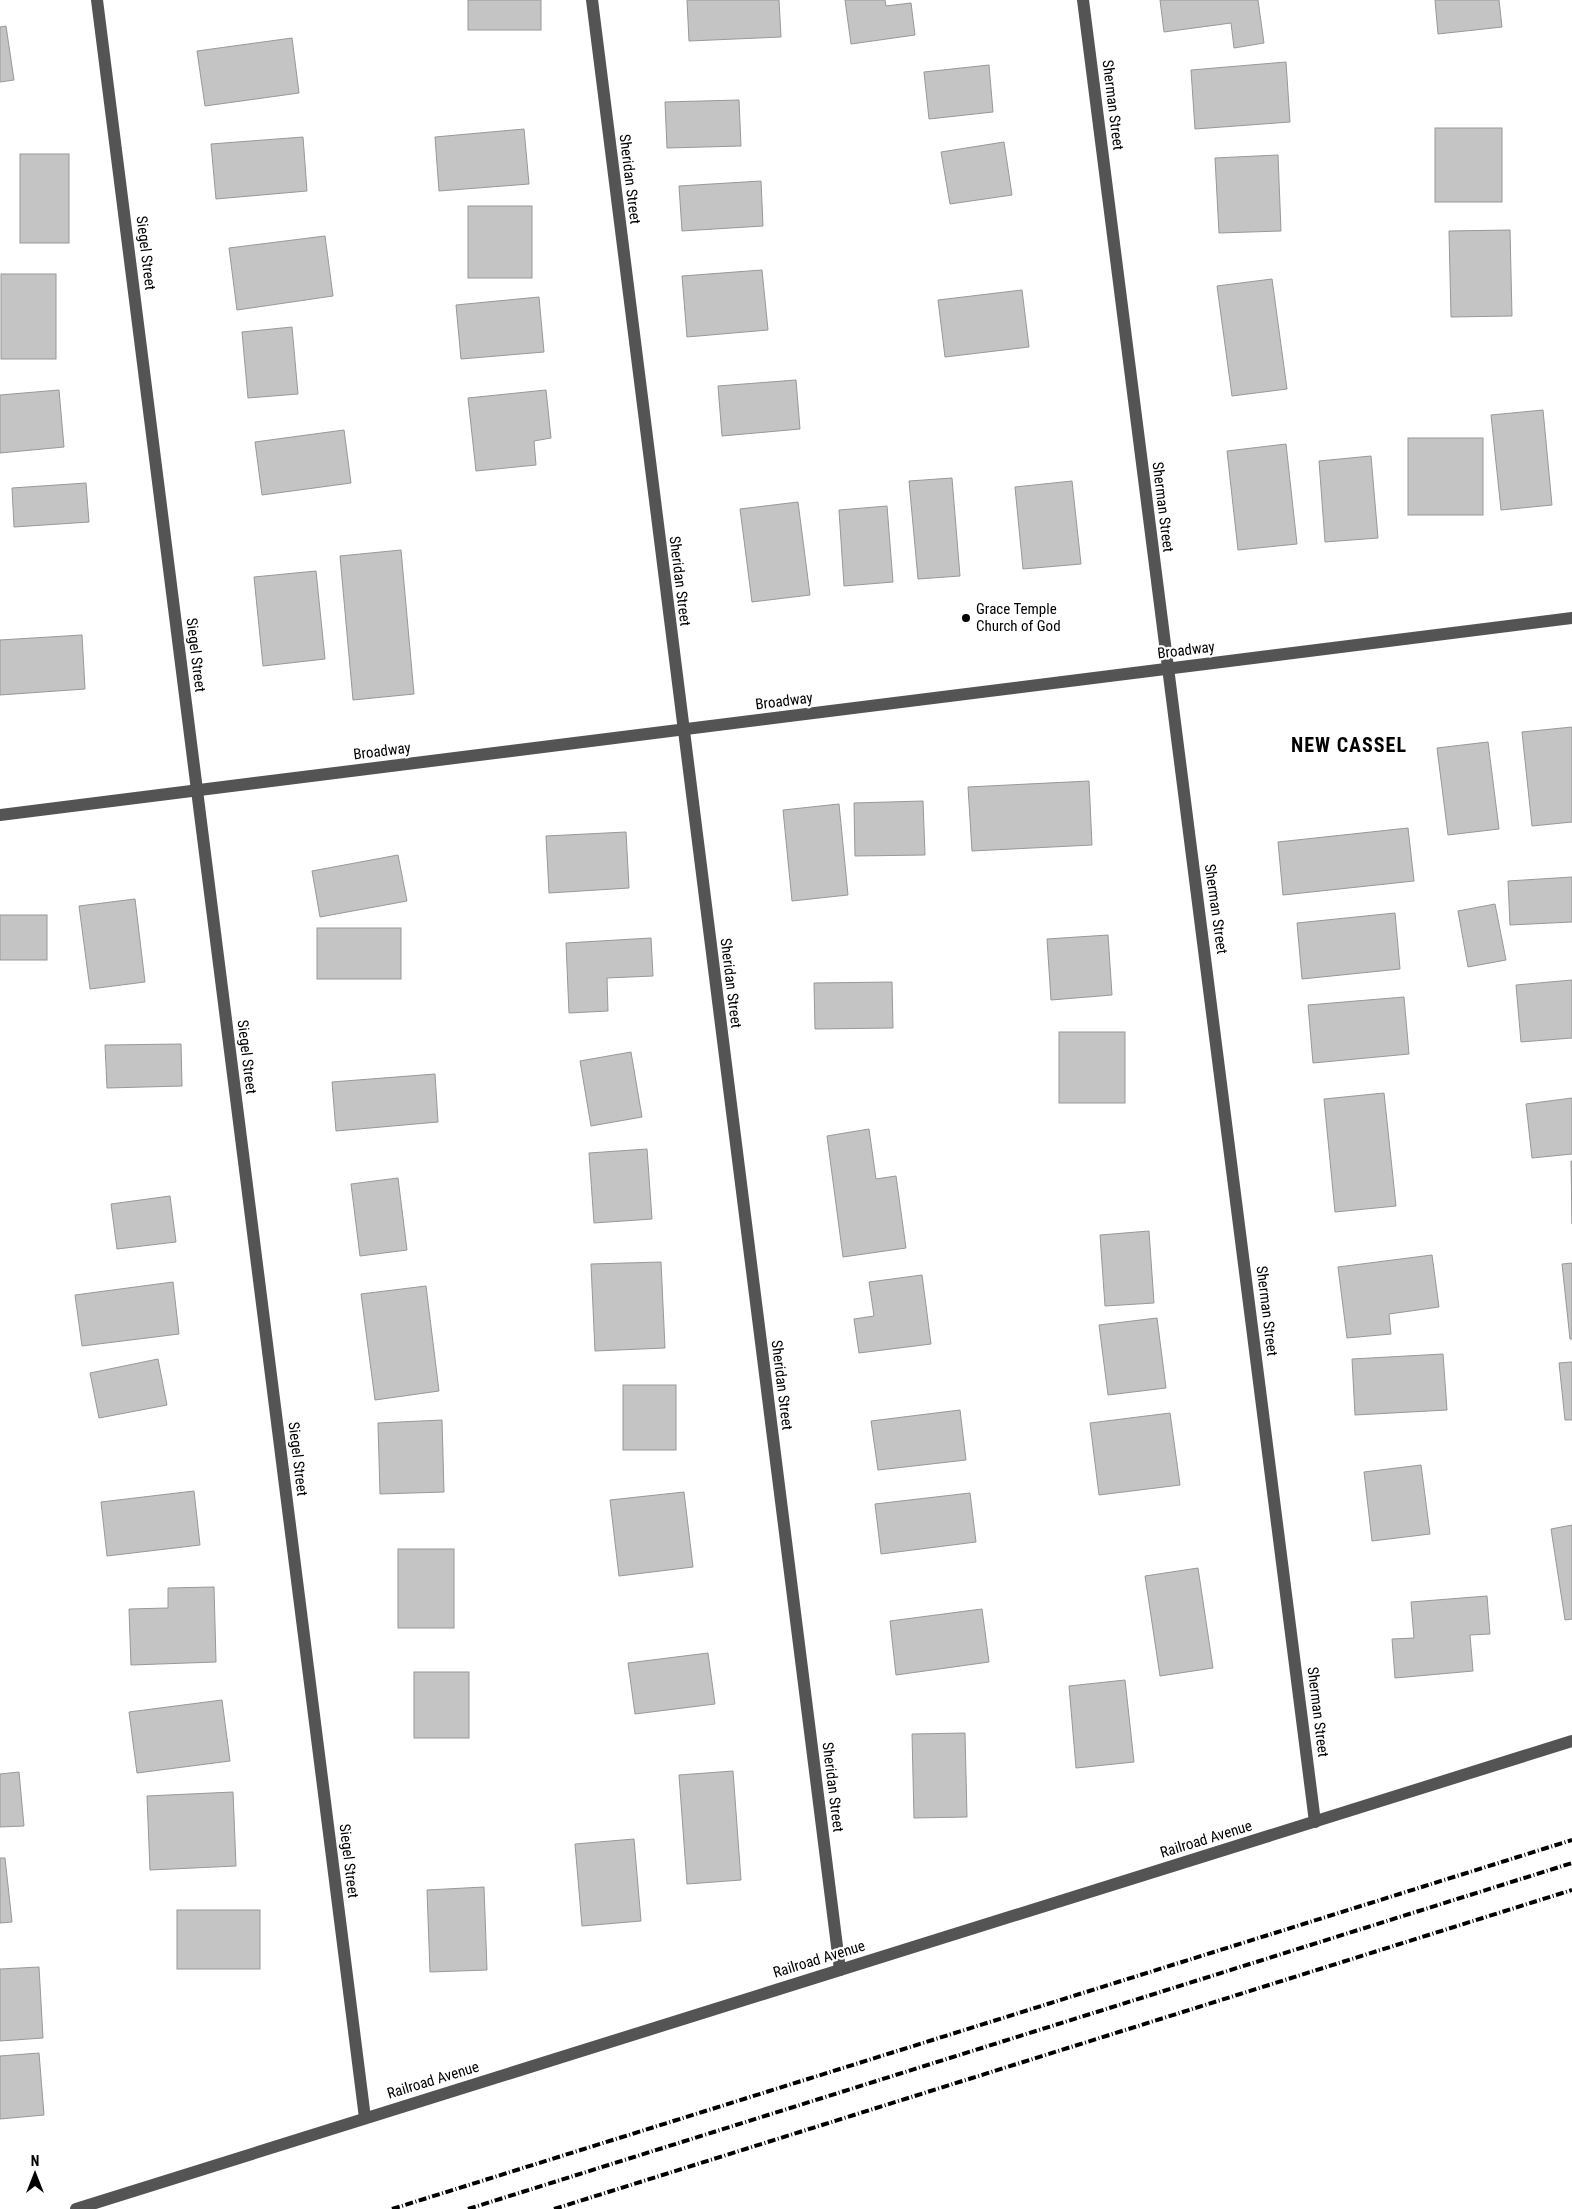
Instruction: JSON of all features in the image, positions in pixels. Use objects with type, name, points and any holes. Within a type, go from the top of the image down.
[{"type":"street","name":"Siegel Street","points":[[97,0],[365,2118]]},
{"type":"street","name":"Sheridan Street","points":[[592,0],[840,1970]]},
{"type":"street","name":"Sherman Street","points":[[1083,0],[1315,1822]]},
{"type":"street","name":"Broadway","points":[[0,816],[1572,618]]},
{"type":"street","name":"Railroad Avenue","points":[[76,2209],[1572,1741]]},
{"type":"building","points":[[468,0],[541,0],[541,30],[468,30]]},
{"type":"building","points":[[687,0],[779,0],[781,37],[689,41]]},
{"type":"building","points":[[845,0],[885,0],[886,6],[911,3],[915,35],[851,44]]},
{"type":"building","points":[[1160,0],[1258,0],[1264,43],[1234,48],[1231,23],[1164,32]]},
{"type":"building","points":[[1435,0],[1499,0],[1502,27],[1438,34]]},
{"type":"building","points":[[6,26],[14,80],[0,82],[0,27]]},
{"type":"building","points":[[292,38],[299,93],[205,106],[197,51]]},
{"type":"building","points":[[1286,62],[1290,122],[1195,129],[1191,70]]},
{"type":"building","points":[[989,65],[993,112],[929,119],[924,72]]},
{"type":"building","points":[[739,100],[741,146],[667,148],[665,102]]},
{"type":"building","points":[[1435,128],[1502,128],[1502,202],[1435,202]]},
{"type":"building","points":[[524,129],[529,184],[439,191],[435,137]]},
{"type":"building","points":[[303,137],[307,191],[216,199],[211,144]]},
{"type":"building","points":[[1004,142],[1012,195],[950,204],[941,152]]},
{"type":"building","points":[[20,154],[69,154],[69,243],[20,243]]},
{"type":"building","points":[[1278,155],[1281,231],[1219,233],[1215,158]]},
{"type":"building","points":[[761,181],[763,226],[682,231],[679,186]]},
{"type":"building","points":[[468,206],[532,206],[532,278],[468,278]]},
{"type":"building","points":[[1510,230],[1512,316],[1451,317],[1449,231]]},
{"type":"building","points":[[325,236],[333,296],[237,310],[229,248]]},
{"type":"building","points":[[762,270],[768,330],[687,337],[682,276]]},
{"type":"building","points":[[1,274],[56,274],[56,359],[1,359]]},
{"type":"building","points":[[1272,279],[1287,389],[1232,396],[1217,286]]},
{"type":"building","points":[[1022,290],[1029,347],[945,357],[938,300]]},
{"type":"building","points":[[539,297],[544,352],[461,359],[456,305]]},
{"type":"building","points":[[292,327],[298,394],[248,398],[242,332]]},
{"type":"building","points":[[796,380],[800,429],[722,436],[718,386]]},
{"type":"building","points":[[59,390],[64,447],[0,453],[0,395]]},
{"type":"building","points":[[546,390],[551,438],[534,441],[536,465],[476,471],[468,398]]},
{"type":"building","points":[[1543,410],[1552,505],[1501,510],[1491,415]]},
{"type":"building","points":[[344,430],[351,483],[262,495],[255,442]]},
{"type":"building","points":[[1408,438],[1483,438],[1483,515],[1408,515]]},
{"type":"building","points":[[1286,444],[1297,544],[1238,550],[1227,451]]},
{"type":"building","points":[[1371,456],[1378,538],[1325,542],[1319,461]]},
{"type":"building","points":[[952,478],[960,576],[918,579],[909,481]]},
{"type":"building","points":[[1072,481],[1081,564],[1023,569],[1015,487]]},
{"type":"building","points":[[86,483],[89,522],[14,527],[12,488]]},
{"type":"building","points":[[798,502],[810,595],[752,602],[740,509]]},
{"type":"building","points":[[887,506],[893,582],[844,586],[839,510]]},
{"type":"building","points":[[401,550],[414,694],[353,700],[340,556]]},
{"type":"building","points":[[316,571],[325,659],[263,666],[254,577]]},
{"type":"building","points":[[82,635],[85,689],[0,695],[0,640]]},
{"type":"building","points":[[1572,727],[1572,822],[1532,826],[1522,732]]},
{"type":"building","points":[[1488,742],[1499,829],[1448,835],[1437,748]]},
{"type":"building","points":[[1089,781],[1092,845],[972,851],[968,787]]},
{"type":"building","points":[[923,801],[925,855],[855,856],[854,803]]},
{"type":"building","points":[[839,804],[848,895],[792,901],[783,810]]},
{"type":"building","points":[[1408,828],[1414,881],[1283,895],[1278,842]]},
{"type":"building","points":[[626,832],[629,888],[549,893],[546,836]]},
{"type":"building","points":[[398,855],[407,901],[320,917],[312,871]]},
{"type":"building","points":[[1572,877],[1572,922],[1510,925],[1508,881]]},
{"type":"building","points":[[135,899],[145,982],[90,989],[79,906]]},
{"type":"building","points":[[1495,904],[1506,960],[1468,967],[1458,911]]},
{"type":"building","points":[[1395,913],[1400,969],[1302,979],[1297,923]]},
{"type":"building","points":[[0,915],[47,915],[47,960],[0,960]]},
{"type":"building","points":[[317,928],[401,928],[401,979],[317,979]]},
{"type":"building","points":[[1108,935],[1112,995],[1051,1000],[1047,939]]},
{"type":"building","points":[[651,938],[653,976],[607,978],[608,1011],[569,1013],[566,943]]},
{"type":"building","points":[[1572,980],[1572,1038],[1521,1042],[1516,985]]},
{"type":"building","points":[[892,982],[893,1028],[815,1029],[814,983]]},
{"type":"building","points":[[1404,997],[1409,1054],[1313,1063],[1308,1005]]},
{"type":"building","points":[[1059,1032],[1125,1032],[1125,1103],[1059,1103]]},
{"type":"building","points":[[181,1044],[182,1086],[107,1088],[105,1045]]},
{"type":"building","points":[[631,1052],[642,1117],[591,1126],[580,1061]]},
{"type":"building","points":[[435,1074],[438,1122],[336,1131],[332,1082]]},
{"type":"building","points":[[1384,1093],[1396,1206],[1335,1212],[1324,1099]]},
{"type":"building","points":[[1572,1098],[1572,1154],[1532,1158],[1526,1104]]},
{"type":"building","points":[[869,1129],[876,1179],[896,1176],[906,1248],[843,1257],[827,1136]]},
{"type":"building","points":[[647,1149],[652,1219],[594,1223],[589,1153]]},
{"type":"building","points":[[1571,1161],[1572,1161],[1572,1224]]},
{"type":"building","points":[[398,1178],[407,1250],[360,1256],[351,1184]]},
{"type":"building","points":[[170,1196],[176,1242],[117,1249],[111,1204]]},
{"type":"building","points":[[1149,1231],[1154,1303],[1105,1306],[1100,1235]]},
{"type":"building","points":[[1432,1255],[1439,1307],[1389,1314],[1391,1334],[1347,1338],[1338,1267]]},
{"type":"building","points":[[661,1262],[665,1348],[595,1351],[591,1264]]},
{"type":"building","points":[[1572,1263],[1572,1339],[1570,1339],[1562,1264]]},
{"type":"building","points":[[922,1275],[931,1344],[859,1353],[854,1319],[874,1316],[869,1282]]},
{"type":"building","points":[[173,1282],[179,1334],[82,1346],[75,1295]]},
{"type":"building","points":[[426,1286],[439,1391],[375,1400],[361,1294]]},
{"type":"building","points":[[1157,1318],[1166,1388],[1108,1395],[1099,1325]]},
{"type":"building","points":[[1443,1354],[1447,1410],[1355,1415],[1352,1359]]},
{"type":"building","points":[[158,1359],[167,1405],[99,1418],[90,1373]]},
{"type":"building","points":[[1572,1362],[1572,1420],[1565,1420],[1559,1363]]},
{"type":"building","points":[[623,1385],[676,1385],[676,1450],[623,1450]]},
{"type":"building","points":[[960,1410],[966,1460],[878,1470],[871,1421]]},
{"type":"building","points":[[1170,1413],[1180,1485],[1099,1495],[1090,1423]]},
{"type":"building","points":[[442,1420],[444,1492],[380,1494],[378,1423]]},
{"type":"building","points":[[1421,1465],[1430,1534],[1372,1541],[1364,1472]]},
{"type":"building","points":[[194,1491],[200,1545],[107,1556],[101,1502]]},
{"type":"building","points":[[684,1492],[693,1567],[619,1576],[610,1500]]},
{"type":"building","points":[[970,1493],[976,1542],[881,1554],[875,1504]]},
{"type":"building","points":[[1572,1525],[1572,1619],[1565,1620],[1551,1529]]},
{"type":"building","points":[[398,1549],[454,1549],[454,1628],[398,1628]]},
{"type":"building","points":[[1198,1568],[1213,1668],[1160,1676],[1145,1576]]},
{"type":"building","points":[[214,1587],[216,1662],[131,1665],[129,1609],[168,1608],[168,1588]]},
{"type":"building","points":[[1487,1596],[1490,1634],[1470,1635],[1473,1671],[1395,1678],[1392,1639],[1414,1638],[1411,1602]]},
{"type":"building","points":[[982,1609],[989,1662],[896,1675],[890,1621]]},
{"type":"building","points":[[708,1653],[715,1704],[635,1714],[628,1663]]},
{"type":"building","points":[[414,1672],[469,1672],[469,1738],[414,1738]]},
{"type":"building","points":[[1125,1680],[1134,1762],[1076,1768],[1069,1686]]},
{"type":"building","points":[[222,1700],[230,1761],[137,1773],[129,1712]]},
{"type":"building","points":[[965,1733],[967,1817],[914,1818],[912,1734]]},
{"type":"building","points":[[733,1771],[741,1880],[687,1884],[679,1775]]},
{"type":"building","points":[[19,1772],[24,1826],[0,1827],[0,1774]]},
{"type":"building","points":[[233,1792],[236,1866],[150,1870],[147,1796]]},
{"type":"building","points":[[634,1839],[641,1921],[582,1926],[575,1844]]},
{"type":"building","points":[[0,1858],[5,1858],[12,1922],[0,1923]]},
{"type":"building","points":[[484,1887],[487,1970],[430,1972],[427,1890]]},
{"type":"building","points":[[177,1910],[260,1910],[260,1969],[177,1969]]},
{"type":"building","points":[[39,1967],[43,2038],[0,2041],[0,1969]]},
{"type":"building","points":[[39,2053],[44,2115],[0,2119],[0,2056]]},
{"type":"railway","points":[[392,2209],[1572,1840]]},
{"type":"railway","points":[[468,2209],[1572,1863]]},
{"type":"railway","points":[[554,2209],[1572,1890]]},
{"type":"place","name":"Grace Temple Church of God","points":[[966,618]]},
{"type":"district","name":"NEW CASSEL","points":[[1349,745]]}]
